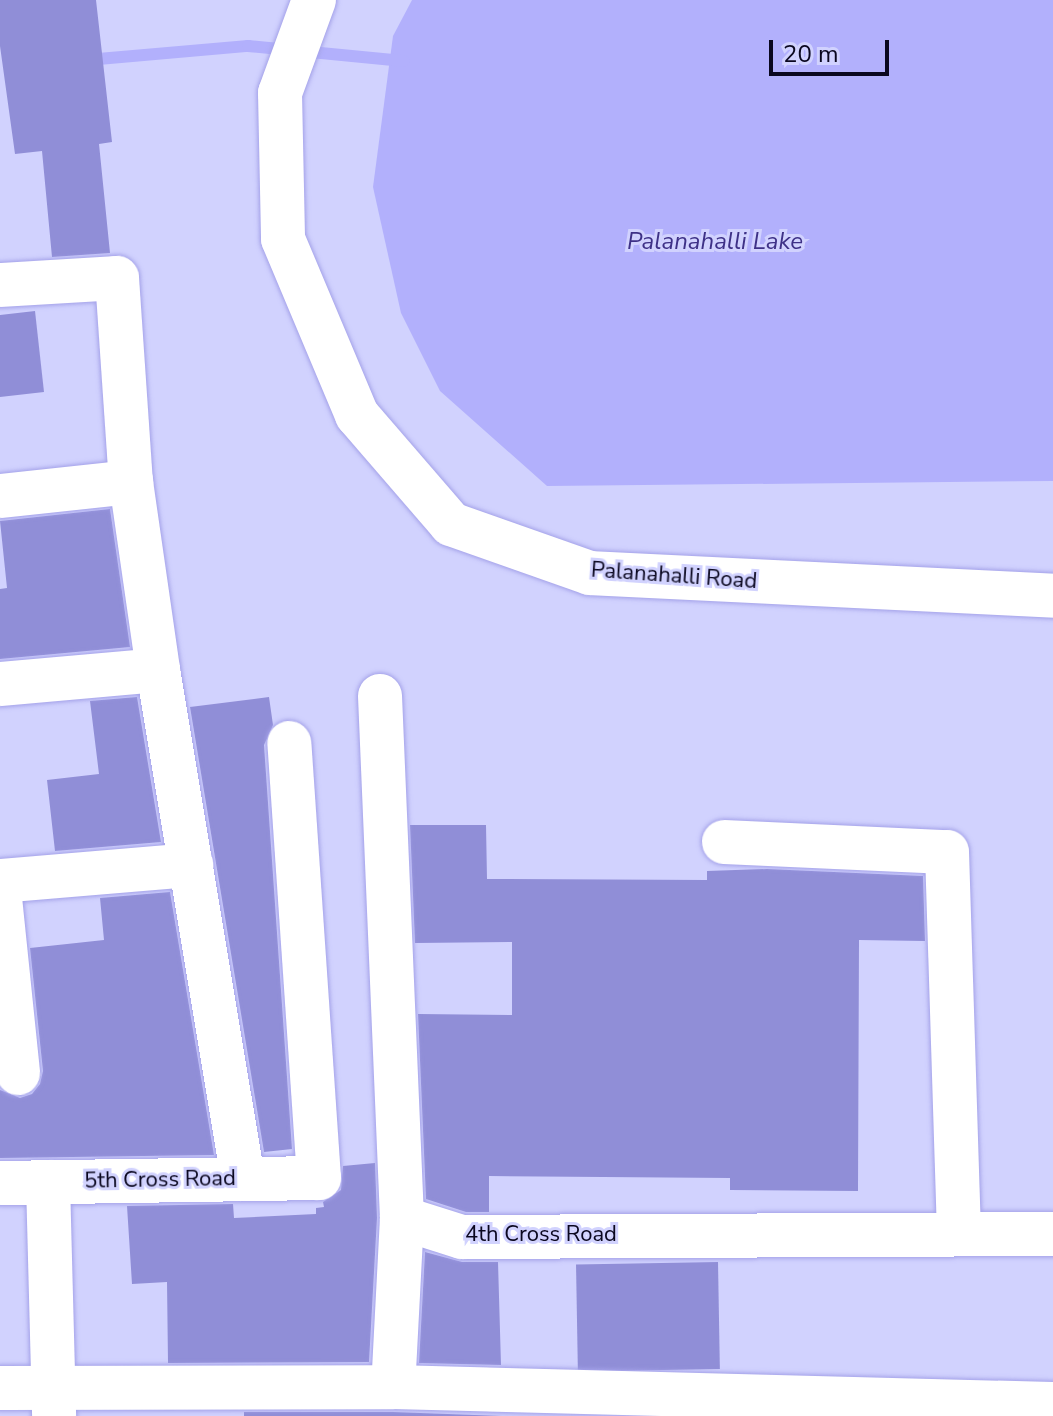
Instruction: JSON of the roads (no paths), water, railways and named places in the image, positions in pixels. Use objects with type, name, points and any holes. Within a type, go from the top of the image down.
[{"type":"street","name":"Palanahalli Road","points":[[314,0],[280,93],[283,239],[357,415],[451,524],[590,573],[1053,596]]},
{"type":"street","points":[[0,285],[117,278],[131,482],[158,670],[243,1179]]},
{"type":"street","points":[[0,496],[131,482]]},
{"type":"street","points":[[0,684],[158,670]]},
{"type":"street","points":[[380,696],[402,1218],[393,1387]]},
{"type":"street","name":"5th Cross Road","points":[[0,1183],[319,1178],[289,743]]},
{"type":"street","points":[[724,842],[947,852],[959,1233]]},
{"type":"street","points":[[0,881],[191,865]]},
{"type":"street","points":[[0,898],[18,1073]]},
{"type":"street","points":[[48,1182],[54,1402]]},
{"type":"street","name":"4th Cross Road","points":[[402,1218],[462,1237],[1053,1234]]},
{"type":"street","points":[[0,1388],[54,1402],[393,1387],[1053,1404]]},
{"type":"water","name":"Palanahalli Lake","points":[[412,0],[1053,0],[1053,481],[547,486],[440,391],[401,313],[373,187],[393,36]]},
{"type":"waterway","points":[[87,60],[248,46],[403,61]]}]
